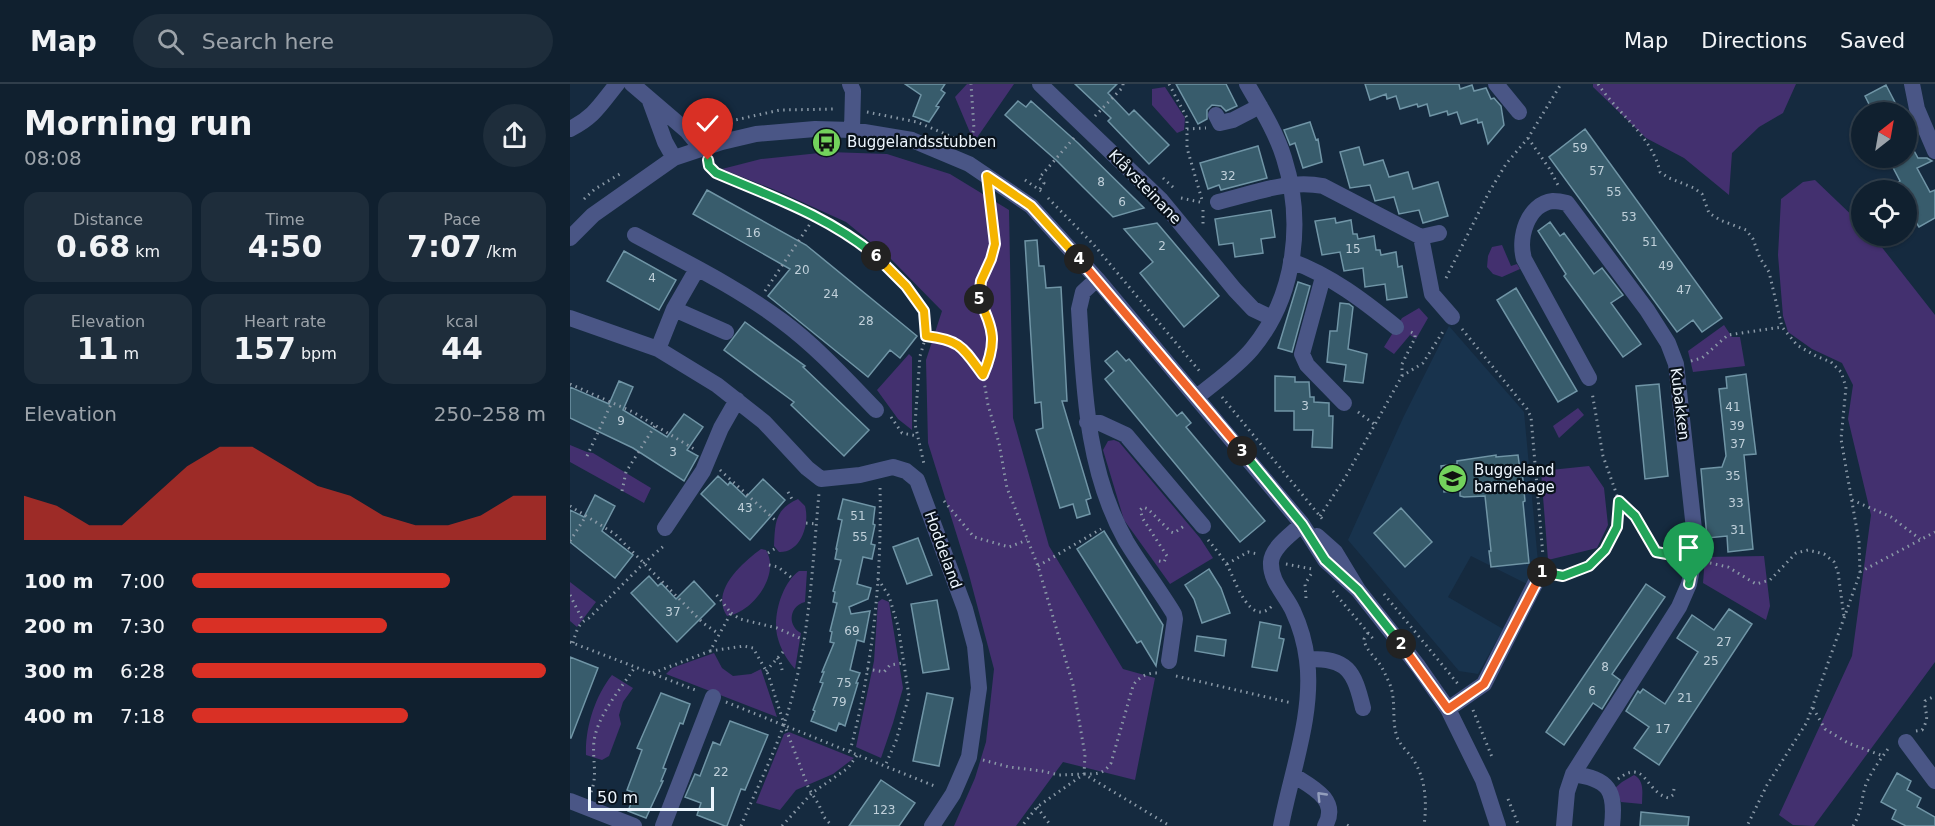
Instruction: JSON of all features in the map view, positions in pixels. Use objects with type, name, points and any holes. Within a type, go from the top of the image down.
[{"type":"street","points":[[570,129],[594,114],[617,84]]},
{"type":"street","points":[[632,84],[687,131],[708,153]]},
{"type":"street","points":[[850,84],[853,91],[852,130]]},
{"type":"street","name":"Klåvsteinane","points":[[1040,84],[1161,200],[1253,309],[1272,318]]},
{"type":"street","points":[[1197,397],[1250,351],[1272,318],[1282,297],[1292,261],[1294,234],[1291,184],[1284,156],[1247,84]]},
{"type":"street","points":[[1497,84],[1519,112]]},
{"type":"street","points":[[1912,84],[1917,109],[1935,151]]},
{"type":"street","points":[[650,100],[665,141],[674,158]]},
{"type":"street","points":[[1216,115],[1220,123],[1233,120],[1260,106]]},
{"type":"street","points":[[570,238],[593,215],[674,158],[708,153],[756,134],[785,130],[852,130],[912,140],[969,164],[1031,206],[1097,279],[1197,397],[1302,524],[1325,560],[1358,590],[1418,666],[1448,709],[1483,780],[1498,826]]},
{"type":"street","points":[[1218,202],[1291,184],[1306,183],[1323,186],[1421,237],[1439,233]]},
{"type":"street","points":[[1567,203],[1551,201],[1533,211],[1524,231],[1521,247],[1524,259],[1589,378]]},
{"type":"street","name":"Kubakken","points":[[1564,826],[1567,792],[1573,774],[1679,607],[1689,584],[1694,559],[1694,530],[1676,364],[1668,343],[1647,310],[1567,203]]},
{"type":"street","points":[[635,235],[756,303],[798,334],[876,410]]},
{"type":"street","points":[[1421,237],[1432,294],[1452,317]]},
{"type":"street","points":[[1292,261],[1356,295],[1396,327]]},
{"type":"street","points":[[658,349],[675,309],[697,269]]},
{"type":"street","points":[[1323,277],[1302,354],[1307,365],[1344,402]]},
{"type":"street","points":[[1097,279],[1083,292],[1078,309],[1087,422],[1099,474],[1116,520],[1126,540],[1174,614],[1174,627],[1166,670]]},
{"type":"street","points":[[675,309],[726,332]]},
{"type":"street","points":[[570,318],[658,349],[717,385],[764,422],[807,468],[821,479]]},
{"type":"street","points":[[668,533],[703,471],[721,428],[737,400]]},
{"type":"street","points":[[1087,422],[1100,423],[1126,435],[1199,528]]},
{"type":"street","name":"Hoddeland","points":[[821,479],[860,475],[893,467],[906,471],[917,480],[965,609],[975,646],[978,688],[969,757],[953,794],[932,826]]},
{"type":"street","points":[[1283,824],[1306,706],[1307,659],[1293,609],[1272,575],[1271,560],[1279,547],[1302,524]]},
{"type":"street","points":[[1448,709],[1484,684],[1540,572]]},
{"type":"street","points":[[1307,659],[1325,658],[1345,667],[1357,683],[1363,708]]},
{"type":"street","points":[[663,826],[712,697]]},
{"type":"street","points":[[1905,737],[1935,781]]},
{"type":"street","points":[[1573,774],[1592,777],[1608,788],[1615,803],[1612,826]]},
{"type":"street","points":[[1293,775],[1322,794],[1327,800],[1329,816],[1325,826]]},
{"type":"street","points":[[578,804],[634,826]]},
{"type":"path","points":[[966,142],[974,129],[971,84]]},
{"type":"path","points":[[1040,189],[1044,183],[1039,178],[1118,93],[1123,84]]},
{"type":"path","points":[[1169,84],[1187,118],[1187,148],[1203,203],[1203,231],[1195,241]]},
{"type":"path","points":[[1432,294],[1445,280],[1488,194],[1506,164],[1528,138],[1562,84]]},
{"type":"path","points":[[1598,84],[1610,101],[1649,143],[1657,159],[1660,172],[1702,194],[1709,213],[1746,230],[1753,239],[1760,258],[1769,272],[1782,327],[1797,345],[1831,362],[1840,372],[1846,387],[1841,439],[1859,542],[1860,573],[1807,722],[1767,785],[1747,826]]},
{"type":"path","points":[[1528,138],[1549,168],[1567,203]]},
{"type":"path","points":[[708,153],[709,166],[716,173],[816,215],[859,242],[877,256],[906,286],[924,311],[926,336],[920,356],[915,424],[925,467]]},
{"type":"path","points":[[983,375],[993,337],[990,320],[979,298],[981,281],[995,244],[987,176]]},
{"type":"path","points":[[756,303],[777,276],[816,215]]},
{"type":"path","points":[[1320,516],[1345,478],[1402,376],[1423,363],[1452,317],[1527,409],[1531,417],[1544,560],[1540,572],[1563,576],[1589,566],[1605,550],[1617,527],[1619,501],[1603,456],[1589,378]]},
{"type":"path","points":[[1396,327],[1406,334],[1410,331],[1415,334],[1402,364],[1402,376]]},
{"type":"path","points":[[1676,364],[1702,358],[1728,335],[1782,327]]},
{"type":"path","points":[[926,336],[951,340],[969,355],[983,375],[1007,488],[1038,566],[1073,685],[1085,755],[1084,774]]},
{"type":"path","points":[[570,384],[656,424],[708,459],[776,521]]},
{"type":"path","points":[[587,456],[612,402]]},
{"type":"path","points":[[876,410],[891,417],[902,433],[918,436]]},
{"type":"path","points":[[622,490],[626,472],[656,424]]},
{"type":"path","points":[[741,826],[784,724],[804,640],[821,479]]},
{"type":"path","points":[[850,751],[867,669],[878,578],[881,525],[880,479]]},
{"type":"path","points":[[788,492],[793,501]]},
{"type":"path","points":[[937,494],[974,537],[1009,547],[1028,540]]},
{"type":"path","points":[[1851,500],[1891,517],[1920,539]]},
{"type":"path","points":[[1619,501],[1635,516],[1656,552],[1728,567],[1756,584],[1770,580],[1796,554],[1808,550],[1824,554],[1834,562],[1838,572],[1844,619]]},
{"type":"path","points":[[570,506],[615,534],[704,623],[719,634]]},
{"type":"path","points":[[1154,556],[1159,562],[1164,562],[1167,556],[1143,519],[1140,510],[1143,507],[1148,509],[1171,532],[1199,528],[1227,564],[1248,605],[1255,611],[1261,611],[1273,604]]},
{"type":"path","points":[[570,541],[586,516]]},
{"type":"path","points":[[1038,566],[1116,520]]},
{"type":"path","points":[[806,523],[817,524]]},
{"type":"path","points":[[1860,573],[1935,532]]},
{"type":"path","points":[[668,533],[644,563],[589,618],[583,621],[571,642],[784,724],[953,794]]},
{"type":"path","points":[[768,553],[776,548]]},
{"type":"path","points":[[1227,564],[1248,552]]},
{"type":"path","points":[[1260,554],[1260,560]]},
{"type":"path","points":[[769,565],[778,567],[792,578]]},
{"type":"path","points":[[878,578],[889,596],[898,626],[909,696],[896,741],[885,766]]},
{"type":"path","points":[[1330,588],[1375,641]]},
{"type":"path","points":[[715,593],[731,613],[740,619],[777,628],[804,640]]},
{"type":"path","points":[[570,595],[583,621]]},
{"type":"path","points":[[710,651],[731,613]]},
{"type":"path","points":[[1368,633],[1364,639],[1365,644],[1383,668],[1392,688],[1397,739],[1414,761],[1421,777],[1427,807],[1424,826]]},
{"type":"path","points":[[652,674],[710,651],[744,646],[753,648],[766,671],[809,789],[824,817],[832,826]]},
{"type":"path","points":[[766,671],[783,652]]},
{"type":"path","points":[[777,658],[783,674]]},
{"type":"path","points":[[867,669],[884,672],[890,665],[903,663]]},
{"type":"path","points":[[578,804],[595,782],[594,740],[604,715],[635,667]]},
{"type":"path","points":[[969,757],[1009,767],[1059,775],[1099,774],[1111,763],[1135,681],[1154,672],[1166,670],[1306,706]]},
{"type":"path","points":[[1853,826],[1861,810],[1865,787],[1873,769],[1883,756],[1905,737],[1922,729],[1927,722],[1928,714],[1925,701],[1935,696]]},
{"type":"path","points":[[1812,707],[1825,729],[1848,743],[1883,756]]},
{"type":"path","points":[[782,826],[812,793],[848,768],[858,754]]},
{"type":"path","points":[[1608,788],[1628,771],[1635,771],[1641,773],[1663,796],[1669,798],[1673,795],[1674,789]]},
{"type":"path","points":[[1022,826],[1037,807],[1084,774]]},
{"type":"path","points":[[1084,774],[1170,826]]},
{"type":"path","points":[[1037,807],[1051,826]]},
{"type":"shaded area","points":[[967,84],[1014,84],[974,142],[955,97]]},
{"type":"shaded area","points":[[1593,84],[1796,84],[1783,113],[1759,127],[1732,153],[1729,195],[1684,158],[1646,138],[1593,87]]},
{"type":"shaded area","points":[[1165,87],[1185,118],[1184,130],[1177,133],[1152,105],[1152,89]]},
{"type":"shaded area","points":[[829,152],[887,154],[950,174],[1009,210],[1013,418],[1049,546],[1123,669],[1155,678],[1135,780],[1063,762],[1016,826],[954,826],[975,778],[986,742],[994,669],[968,571],[928,443],[926,360],[942,311],[890,258],[846,222],[722,169],[761,159]]},
{"type":"shaded area","points":[[1815,180],[1851,214],[1851,246],[1881,246],[1935,315],[1935,662],[1814,826],[1793,825],[1779,815],[1852,656],[1871,515],[1848,419],[1853,385],[1842,363],[1812,349],[1788,332],[1783,316],[1778,255],[1781,199],[1803,182]]},
{"type":"shaded area","points":[[1502,245],[1511,266],[1517,264],[1520,269],[1502,277],[1493,274],[1487,267],[1492,247]]},
{"type":"shaded area","points":[[1419,308],[1428,318],[1416,339],[1410,335],[1394,354],[1384,347],[1402,318]]},
{"type":"shaded area","points":[[1724,325],[1732,337],[1740,337],[1745,366],[1693,372],[1688,351]]},
{"type":"shaded area","name":"Buggeland barnehage","points":[[1449,326],[1524,412],[1538,562],[1527,584],[1471,556],[1448,597],[1503,629],[1478,674],[1459,671],[1348,540],[1403,418]]},
{"type":"shaded area","points":[[909,354],[912,357],[912,430],[898,419],[877,390]]},
{"type":"shaded area","points":[[1578,408],[1584,415],[1559,438],[1553,426]]},
{"type":"shaded area","points":[[1108,441],[1119,442],[1200,538],[1213,558],[1170,584],[1124,520],[1103,450]]},
{"type":"shaded area","points":[[570,445],[593,453],[651,488],[644,503],[570,462]]},
{"type":"shaded area","points":[[1589,466],[1604,488],[1608,525],[1597,548],[1548,560],[1541,471]]},
{"type":"shaded area","points":[[798,499],[805,506],[805,529],[793,548],[779,552],[774,546],[778,518],[785,507]]},
{"type":"shaded area","points":[[761,549],[766,550],[770,560],[770,570],[762,591],[746,608],[727,616],[722,597],[725,588],[737,570]]},
{"type":"shaded area","points":[[1764,556],[1770,606],[1766,620],[1703,583],[1705,557]]},
{"type":"shaded area","points":[[799,571],[807,571],[805,602],[796,608],[792,616],[793,626],[801,633],[795,669],[780,644],[776,618],[784,591]]},
{"type":"shaded area","points":[[570,582],[596,602],[577,627],[570,621]]},
{"type":"shaded area","points":[[882,599],[889,602],[903,688],[881,758],[856,747],[874,661],[878,602]]},
{"type":"shaded area","points":[[714,653],[722,668],[733,676],[751,674],[761,669],[777,717],[666,674],[672,668]]},
{"type":"shaded area","points":[[612,675],[633,688],[623,702],[619,715],[621,724],[609,756],[602,760],[586,755],[587,734],[596,702]]},
{"type":"shaded area","points":[[789,732],[854,758],[833,774],[796,790],[780,810],[756,803],[784,734]]},
{"type":"shaded area","points":[[1634,775],[1641,784],[1642,804],[1621,802],[1615,788]]},
{"type":"building","points":[[905,84],[945,84],[941,90],[945,93],[929,122],[913,116],[921,95]]},
{"type":"building","points":[[1075,84],[1117,84],[1108,93],[1129,115],[1134,110],[1169,145],[1149,164],[1108,121],[1111,118]]},
{"type":"building","points":[[1176,84],[1226,84],[1237,106],[1226,111],[1221,106],[1212,105],[1207,110],[1207,119],[1198,124]]},
{"type":"building","points":[[1365,84],[1459,84],[1460,89],[1472,85],[1474,91],[1486,88],[1491,99],[1494,98],[1501,106],[1504,125],[1488,144],[1482,122],[1478,123],[1477,119],[1461,124],[1457,112],[1448,115],[1447,111],[1430,116],[1427,104],[1418,107],[1417,104],[1400,109],[1396,96],[1387,99],[1386,94],[1370,100]]},
{"type":"building","points":[[1886,85],[1895,102],[1868,102],[1865,96]]},
{"type":"building","points":[[1018,101],[1026,107],[1031,101],[1078,143],[1144,208],[1113,217],[1056,160],[1005,115]]},
{"type":"building","points":[[1310,122],[1316,140],[1318,139],[1322,162],[1303,168],[1295,143],[1290,145],[1284,130]]},
{"type":"building","points":[[1585,129],[1722,318],[1702,332],[1693,320],[1677,332],[1549,157]]},
{"type":"building","points":[[1258,146],[1267,178],[1221,190],[1219,185],[1208,189],[1200,163]]},
{"type":"building","points":[[1359,147],[1364,165],[1383,160],[1389,177],[1408,172],[1413,189],[1438,182],[1448,216],[1423,223],[1419,210],[1399,214],[1394,197],[1375,201],[1370,185],[1350,188],[1340,152]]},
{"type":"building","points":[[1917,156],[1932,161],[1917,168]]},
{"type":"building","points":[[1893,168],[1917,168],[1930,192],[1935,190],[1935,218],[1919,227],[1917,224],[1917,180],[1899,180]]},
{"type":"building","points":[[707,190],[806,245],[917,336],[900,358],[890,350],[868,377],[768,296],[790,269],[693,214]]},
{"type":"building","points":[[1271,210],[1275,237],[1261,239],[1263,253],[1235,257],[1233,243],[1219,245],[1215,219]]},
{"type":"building","points":[[1335,218],[1336,223],[1351,220],[1353,234],[1357,234],[1358,239],[1374,236],[1376,250],[1380,250],[1381,255],[1396,252],[1398,267],[1402,266],[1407,297],[1387,300],[1385,284],[1365,287],[1363,268],[1344,271],[1340,252],[1322,255],[1315,221]]},
{"type":"building","points":[[1550,222],[1560,236],[1564,233],[1594,274],[1602,268],[1623,295],[1611,303],[1641,344],[1623,357],[1564,276],[1566,274],[1538,231]]},
{"type":"building","points":[[1157,223],[1219,296],[1184,327],[1140,273],[1153,262],[1124,229]]},
{"type":"building","points":[[1037,240],[1039,266],[1044,266],[1046,288],[1061,287],[1067,401],[1062,401],[1091,498],[1086,500],[1090,514],[1077,518],[1073,504],[1060,508],[1036,430],[1043,428],[1041,402],[1035,403],[1025,241]]},
{"type":"building","points":[[624,251],[676,280],[659,310],[607,281]]},
{"type":"building","points":[[1298,282],[1310,286],[1292,352],[1278,348]]},
{"type":"building","points":[[1516,288],[1577,391],[1558,402],[1497,300]]},
{"type":"building","points":[[1340,303],[1353,307],[1348,349],[1367,354],[1363,383],[1344,381],[1346,365],[1327,362],[1330,331],[1337,331]]},
{"type":"building","points":[[745,322],[805,366],[803,367],[869,430],[844,456],[791,405],[794,402],[724,350]]},
{"type":"building","points":[[1117,351],[1126,361],[1129,359],[1177,416],[1182,412],[1191,423],[1186,427],[1265,521],[1240,542],[1105,379],[1114,371],[1105,361]]},
{"type":"building","points":[[1746,374],[1756,454],[1744,455],[1753,549],[1728,552],[1727,536],[1707,538],[1701,469],[1722,467],[1726,456],[1719,389],[1727,388],[1726,377]]},
{"type":"building","points":[[1275,376],[1295,377],[1295,382],[1309,382],[1310,397],[1314,397],[1314,402],[1329,403],[1329,416],[1333,416],[1332,448],[1312,447],[1313,430],[1294,430],[1294,411],[1275,411]]},
{"type":"building","points":[[619,381],[633,387],[623,410],[667,437],[684,414],[703,427],[687,450],[698,456],[684,481],[633,448],[570,418],[570,387],[609,404]]},
{"type":"building","points":[[1659,384],[1668,476],[1645,479],[1636,386]]},
{"type":"building","points":[[1496,455],[1496,457],[1518,455],[1520,470],[1522,470],[1529,563],[1491,567],[1485,496],[1464,497],[1460,496],[1460,490],[1444,492],[1441,466]]},
{"type":"building","points":[[718,476],[728,485],[730,482],[746,497],[763,479],[785,500],[750,540],[701,494]]},
{"type":"building","points":[[595,495],[615,506],[602,531],[633,555],[615,578],[570,542],[570,510],[584,517]]},
{"type":"building","points":[[843,499],[875,507],[873,524],[875,525],[871,544],[875,545],[872,559],[863,557],[857,584],[871,588],[868,599],[849,607],[851,614],[870,611],[864,642],[857,640],[850,670],[860,673],[856,683],[858,683],[845,726],[839,723],[836,731],[811,721],[823,683],[820,682],[824,672],[822,672],[834,643],[830,642],[832,632],[830,631],[837,603],[833,602],[835,592],[833,591],[841,560],[835,559],[842,520],[838,519]]},
{"type":"building","points":[[1401,508],[1432,542],[1405,567],[1374,533]]},
{"type":"building","points":[[1104,531],[1163,625],[1156,666],[1141,641],[1137,643],[1077,549]]},
{"type":"building","points":[[918,538],[932,575],[907,584],[893,547]]},
{"type":"building","points":[[1209,569],[1221,588],[1230,613],[1202,623],[1194,599],[1185,585]]},
{"type":"building","points":[[649,576],[658,586],[661,583],[676,599],[694,581],[715,604],[677,642],[631,593]]},
{"type":"building","points":[[1646,584],[1665,597],[1612,674],[1620,680],[1602,709],[1593,703],[1564,745],[1546,732]]},
{"type":"building","points":[[937,600],[949,669],[923,673],[911,604]]},
{"type":"building","points":[[1729,609],[1752,624],[1659,765],[1634,748],[1649,727],[1626,711],[1638,691],[1640,693],[1643,689],[1665,704],[1698,652],[1677,638],[1692,615],[1714,630]]},
{"type":"building","points":[[1260,622],[1281,626],[1279,638],[1284,639],[1277,671],[1252,667]]},
{"type":"building","points":[[1197,636],[1226,640],[1224,656],[1195,651]]},
{"type":"building","points":[[570,657],[598,668],[571,738],[570,738]]},
{"type":"building","points":[[661,693],[690,704],[683,724],[680,723],[663,768],[666,769],[661,781],[663,781],[646,818],[628,811],[635,793],[627,790],[642,750],[637,748]]},
{"type":"building","points":[[927,693],[953,698],[939,766],[913,761]]},
{"type":"building","points":[[730,721],[768,735],[745,790],[741,789],[727,826],[725,826],[697,815],[701,803],[685,797],[695,774],[700,776],[713,742],[720,745]]},
{"type":"building","points":[[1897,773],[1911,781],[1907,790],[1921,798],[1917,807],[1935,817],[1935,826],[1906,826],[1892,819],[1896,810],[1881,802]]},
{"type":"building","points":[[881,780],[915,803],[899,826],[849,826]]},
{"type":"building","points":[[1641,812],[1689,817],[1688,826],[1640,826]]},
{"type":"place","name":"Buggelandsstubben","points":[[826,142]]},
{"type":"place","name":"Buggeland barnehage","points":[[1453,479]]},
{"type":"route","points":[[708,160],[709,166],[716,173],[816,215],[841,229],[877,256],[906,286],[924,311],[926,336],[951,340],[960,346],[983,375],[993,337],[990,320],[979,298],[981,281],[995,244],[987,176],[1031,206],[1097,279],[1197,397],[1302,524],[1325,560],[1358,590],[1418,666],[1448,709],[1484,684],[1540,572],[1563,576],[1589,566],[1605,550],[1617,527],[1619,501],[1635,516],[1656,552],[1694,559],[1689,584]]}]
